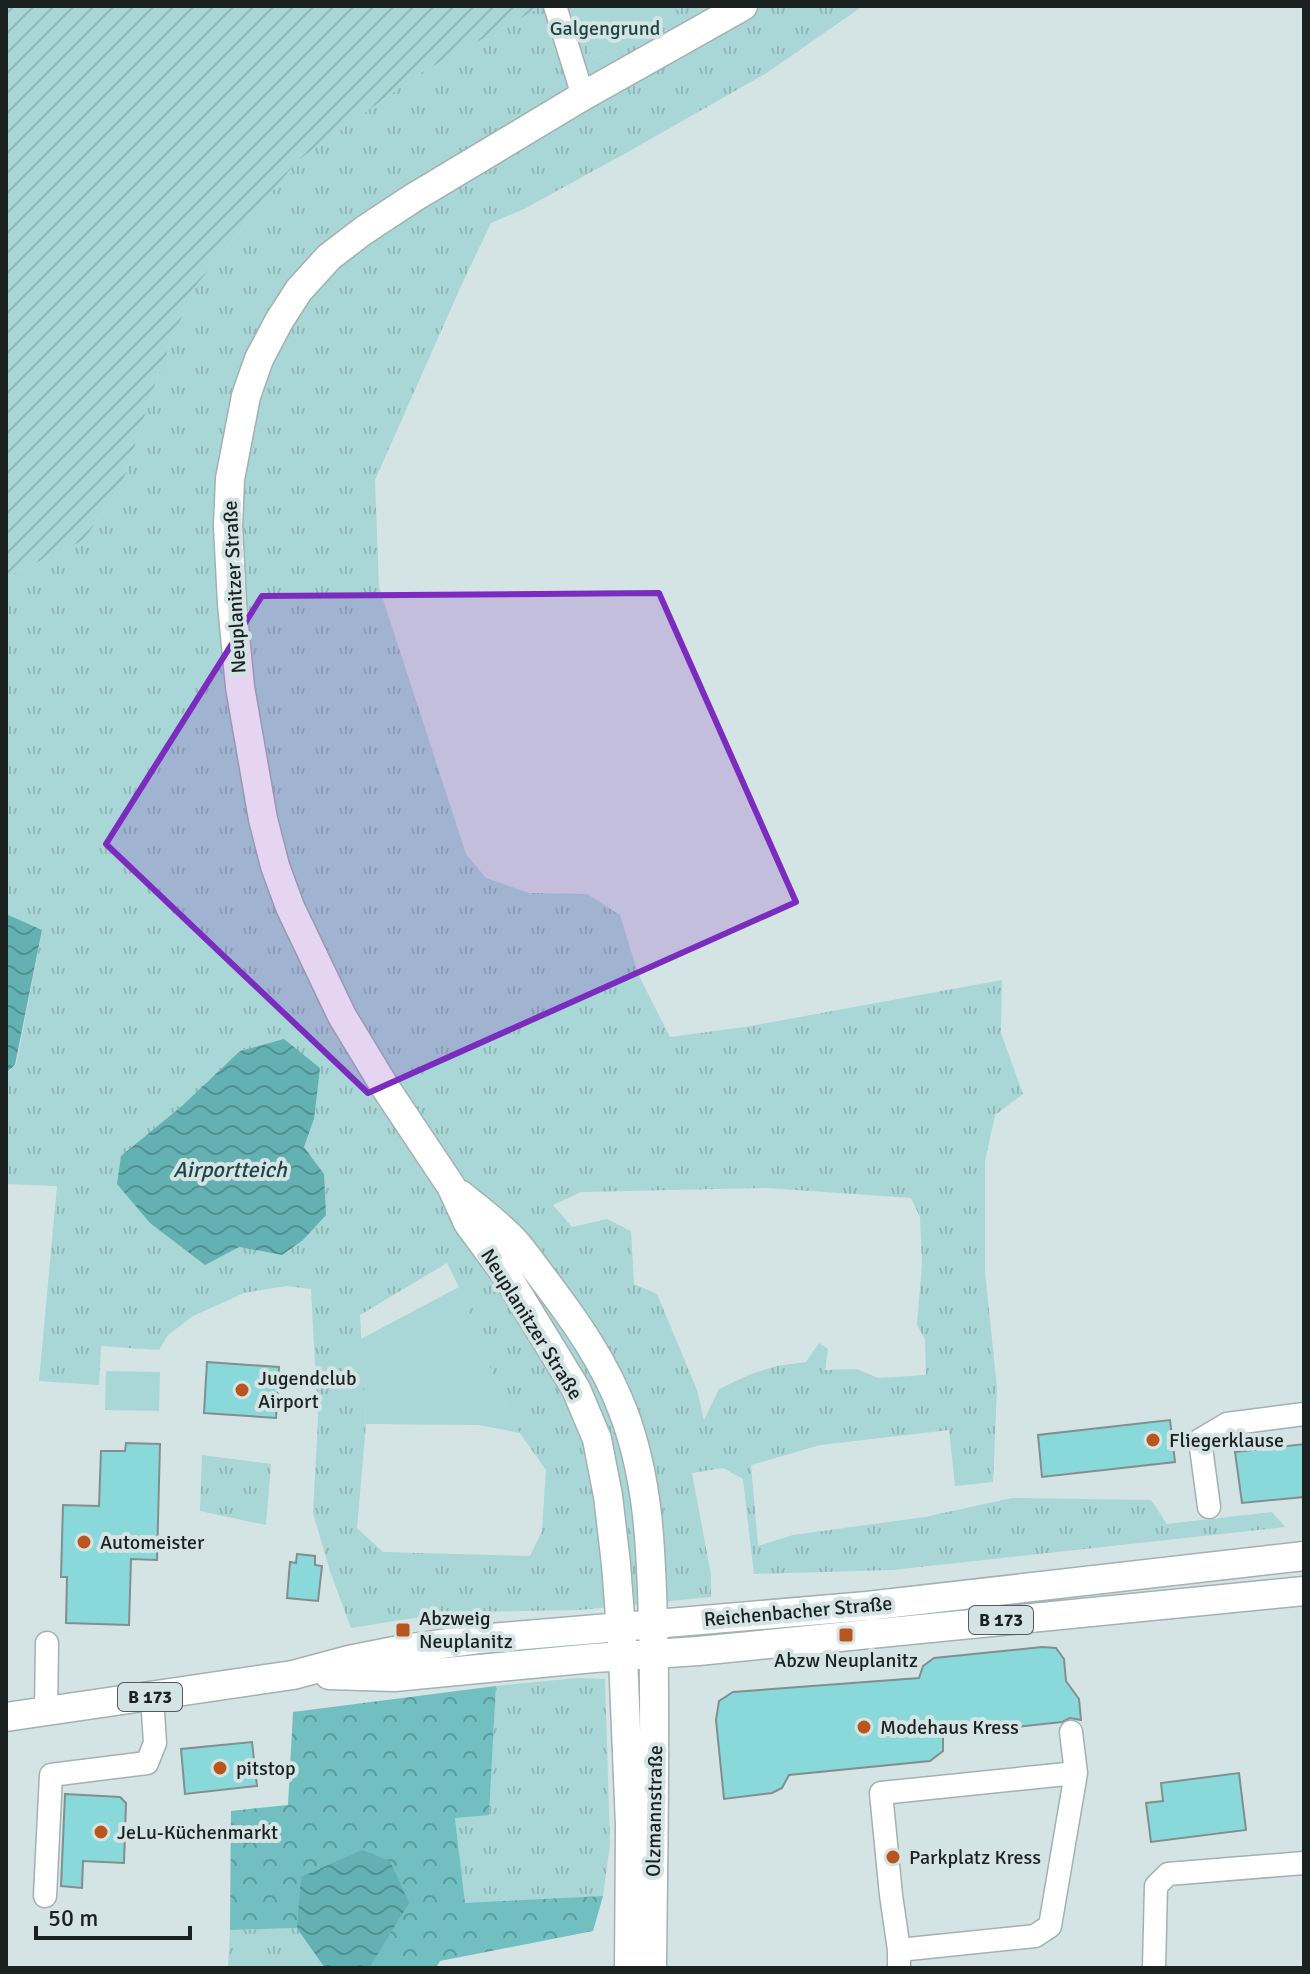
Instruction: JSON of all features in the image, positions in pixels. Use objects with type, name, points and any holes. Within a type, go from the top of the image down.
[{"type":"main road","name":"Neuplanitzer Straße","points":[[623,1656],[608,1496],[597,1439],[576,1389],[507,1276],[468,1223],[451,1186],[342,1016],[290,907],[275,866],[260,806],[240,687],[228,526],[230,479],[246,396],[259,359],[299,290],[329,257],[413,198],[583,96],[743,6]]},
{"type":"main road","name":"Neuplanitzer Straße","points":[[451,1186],[514,1241],[570,1313],[606,1372],[624,1412],[645,1494],[654,1655]]},
{"type":"main road","name":"Reichenbacher Straße","points":[[6,1717],[293,1675],[404,1649],[479,1639],[867,1606],[1304,1556]]},
{"type":"main road","name":"Reichenbacher Straße","points":[[293,1675],[394,1677],[654,1655],[1304,1591]]},
{"type":"main road","name":"Olzmannstraße","points":[[652,1968],[654,1655]]},
{"type":"main road","name":"Olzmannstraße","points":[[623,1656],[630,1826],[629,1968]]},
{"type":"street","points":[[555,6],[583,96]]},
{"type":"street","points":[[1209,1507],[1200,1440],[1227,1424],[1304,1414]]},
{"type":"street","points":[[46,1710],[47,1643]]},
{"type":"street","points":[[45,1896],[51,1775],[147,1763],[155,1743],[152,1697]]},
{"type":"street","points":[[1071,1732],[1076,1773],[1050,1926],[1035,1936],[899,1959],[881,1793],[1076,1773]]},
{"type":"street","points":[[1154,1968],[1156,1886],[1168,1874],[1304,1863]]},
{"type":"highlighted area","points":[[659,593],[796,902],[368,1093],[106,844],[262,596]]},
{"type":"green space","points":[[6,6],[536,6],[537,9],[422,72],[297,161],[194,288],[161,367],[123,481],[84,540],[6,577]]},
{"type":"green space","points":[[536,6],[572,6],[593,60],[683,6],[863,6],[765,74],[526,208],[491,223],[461,286],[375,480],[379,587],[466,854],[486,878],[529,893],[587,894],[620,915],[638,974],[670,1037],[745,1027],[1002,980],[1001,1033],[1023,1094],[995,1115],[985,1161],[985,1272],[997,1388],[993,1482],[955,1486],[949,1430],[820,1445],[751,1465],[758,1546],[793,1535],[925,1517],[1012,1498],[1151,1500],[1167,1524],[1272,1512],[1285,1527],[892,1570],[754,1574],[743,1479],[723,1468],[692,1473],[711,1575],[711,1597],[580,1610],[464,1612],[351,1628],[313,1513],[318,1419],[311,1289],[286,1286],[244,1293],[193,1316],[168,1335],[159,1350],[101,1346],[99,1385],[39,1381],[57,1186],[6,1184],[6,1074],[16,1065],[42,931],[6,914],[6,577],[84,540],[123,481],[161,367],[194,288],[297,161],[422,72],[536,9]],"holes":[[[183,1105],[314,1119],[304,1147],[324,1174],[282,1255],[239,1247],[121,1156]],[[767,1188],[911,1198],[920,1217],[922,1264],[917,1325],[925,1339],[926,1375],[878,1378],[857,1369],[825,1370],[828,1349],[819,1343],[806,1362],[751,1374],[719,1389],[704,1420],[697,1390],[657,1294],[634,1284],[631,1231],[607,1219],[572,1227],[553,1205],[581,1192]],[[447,1263],[510,1419],[546,1470],[542,1531],[530,1556],[383,1552],[357,1528],[366,1424],[360,1315]]]},
{"type":"green space","name":"Galgengrund","points":[[572,6],[683,6],[593,60]]},
{"type":"green space","points":[[459,1287],[510,1419],[520,1433],[479,1425],[366,1424],[361,1339]]},
{"type":"green space","points":[[106,1371],[160,1372],[159,1411],[105,1410]]},
{"type":"green space","points":[[202,1455],[271,1464],[266,1525],[200,1511]]},
{"type":"green space","points":[[577,1678],[605,1679],[610,1844],[603,1896],[465,1904],[455,1818],[489,1814],[496,1686]]},
{"type":"green space","points":[[496,1686],[489,1815],[455,1818],[465,1903],[603,1896],[593,1931],[440,1961],[436,1968],[325,1968],[297,1928],[230,1930],[231,1811],[288,1805],[293,1712]]},
{"type":"green space","points":[[297,1928],[325,1968],[228,1968],[230,1930]]},
{"type":"water","points":[[6,914],[42,930],[15,1065],[6,1073]]},
{"type":"water","name":"Airportteich","points":[[284,1039],[320,1068],[314,1119],[304,1147],[324,1174],[326,1215],[303,1240],[282,1255],[239,1247],[205,1265],[150,1223],[117,1184],[121,1156],[183,1105],[240,1051]]},
{"type":"water","points":[[362,1850],[390,1861],[409,1903],[369,1968],[325,1968],[297,1928],[301,1877]]},
{"type":"building","name":"Jugendclub Airport","points":[[207,1362],[279,1367],[276,1418],[204,1413]]},
{"type":"building","points":[[1170,1420],[1175,1462],[1042,1477],[1038,1435]]},
{"type":"building","points":[[126,1443],[160,1444],[157,1560],[131,1559],[129,1625],[66,1623],[67,1577],[61,1577],[63,1505],[99,1506],[101,1451],[125,1451]]},
{"type":"building","points":[[1304,1444],[1304,1497],[1242,1503],[1235,1452]]},
{"type":"building","points":[[297,1554],[315,1556],[315,1565],[322,1566],[318,1601],[287,1598],[290,1562],[296,1563]]},
{"type":"building","name":"Modehaus Kress","points":[[1056,1648],[1064,1659],[1066,1681],[1079,1699],[1081,1720],[1070,1718],[1062,1722],[943,1735],[943,1751],[930,1761],[789,1775],[782,1788],[772,1793],[724,1799],[716,1720],[719,1701],[733,1692],[919,1678],[923,1666],[934,1658]]},
{"type":"building","points":[[252,1742],[257,1786],[185,1794],[181,1749]]},
{"type":"building","points":[[1239,1773],[1246,1830],[1151,1842],[1146,1803],[1163,1801],[1161,1783]]},
{"type":"building","points":[[65,1794],[120,1797],[126,1803],[124,1863],[83,1861],[82,1888],[61,1886]]},
{"type":"place","name":"Jugendclub Airport","points":[[242,1390]]},
{"type":"place","name":"Fliegerklause","points":[[1153,1440]]},
{"type":"place","name":"Automeister","points":[[84,1542]]},
{"type":"place","name":"Abzweig Neuplanitz","points":[[403,1630]]},
{"type":"place","name":"Abzw Neuplanitz","points":[[846,1635]]},
{"type":"place","name":"Modehaus Kress","points":[[864,1727]]},
{"type":"place","name":"pitstop","points":[[220,1768]]},
{"type":"place","name":"JeLu-Küchenmarkt","points":[[101,1832]]},
{"type":"place","name":"Parkplatz Kress","points":[[893,1857]]}]
